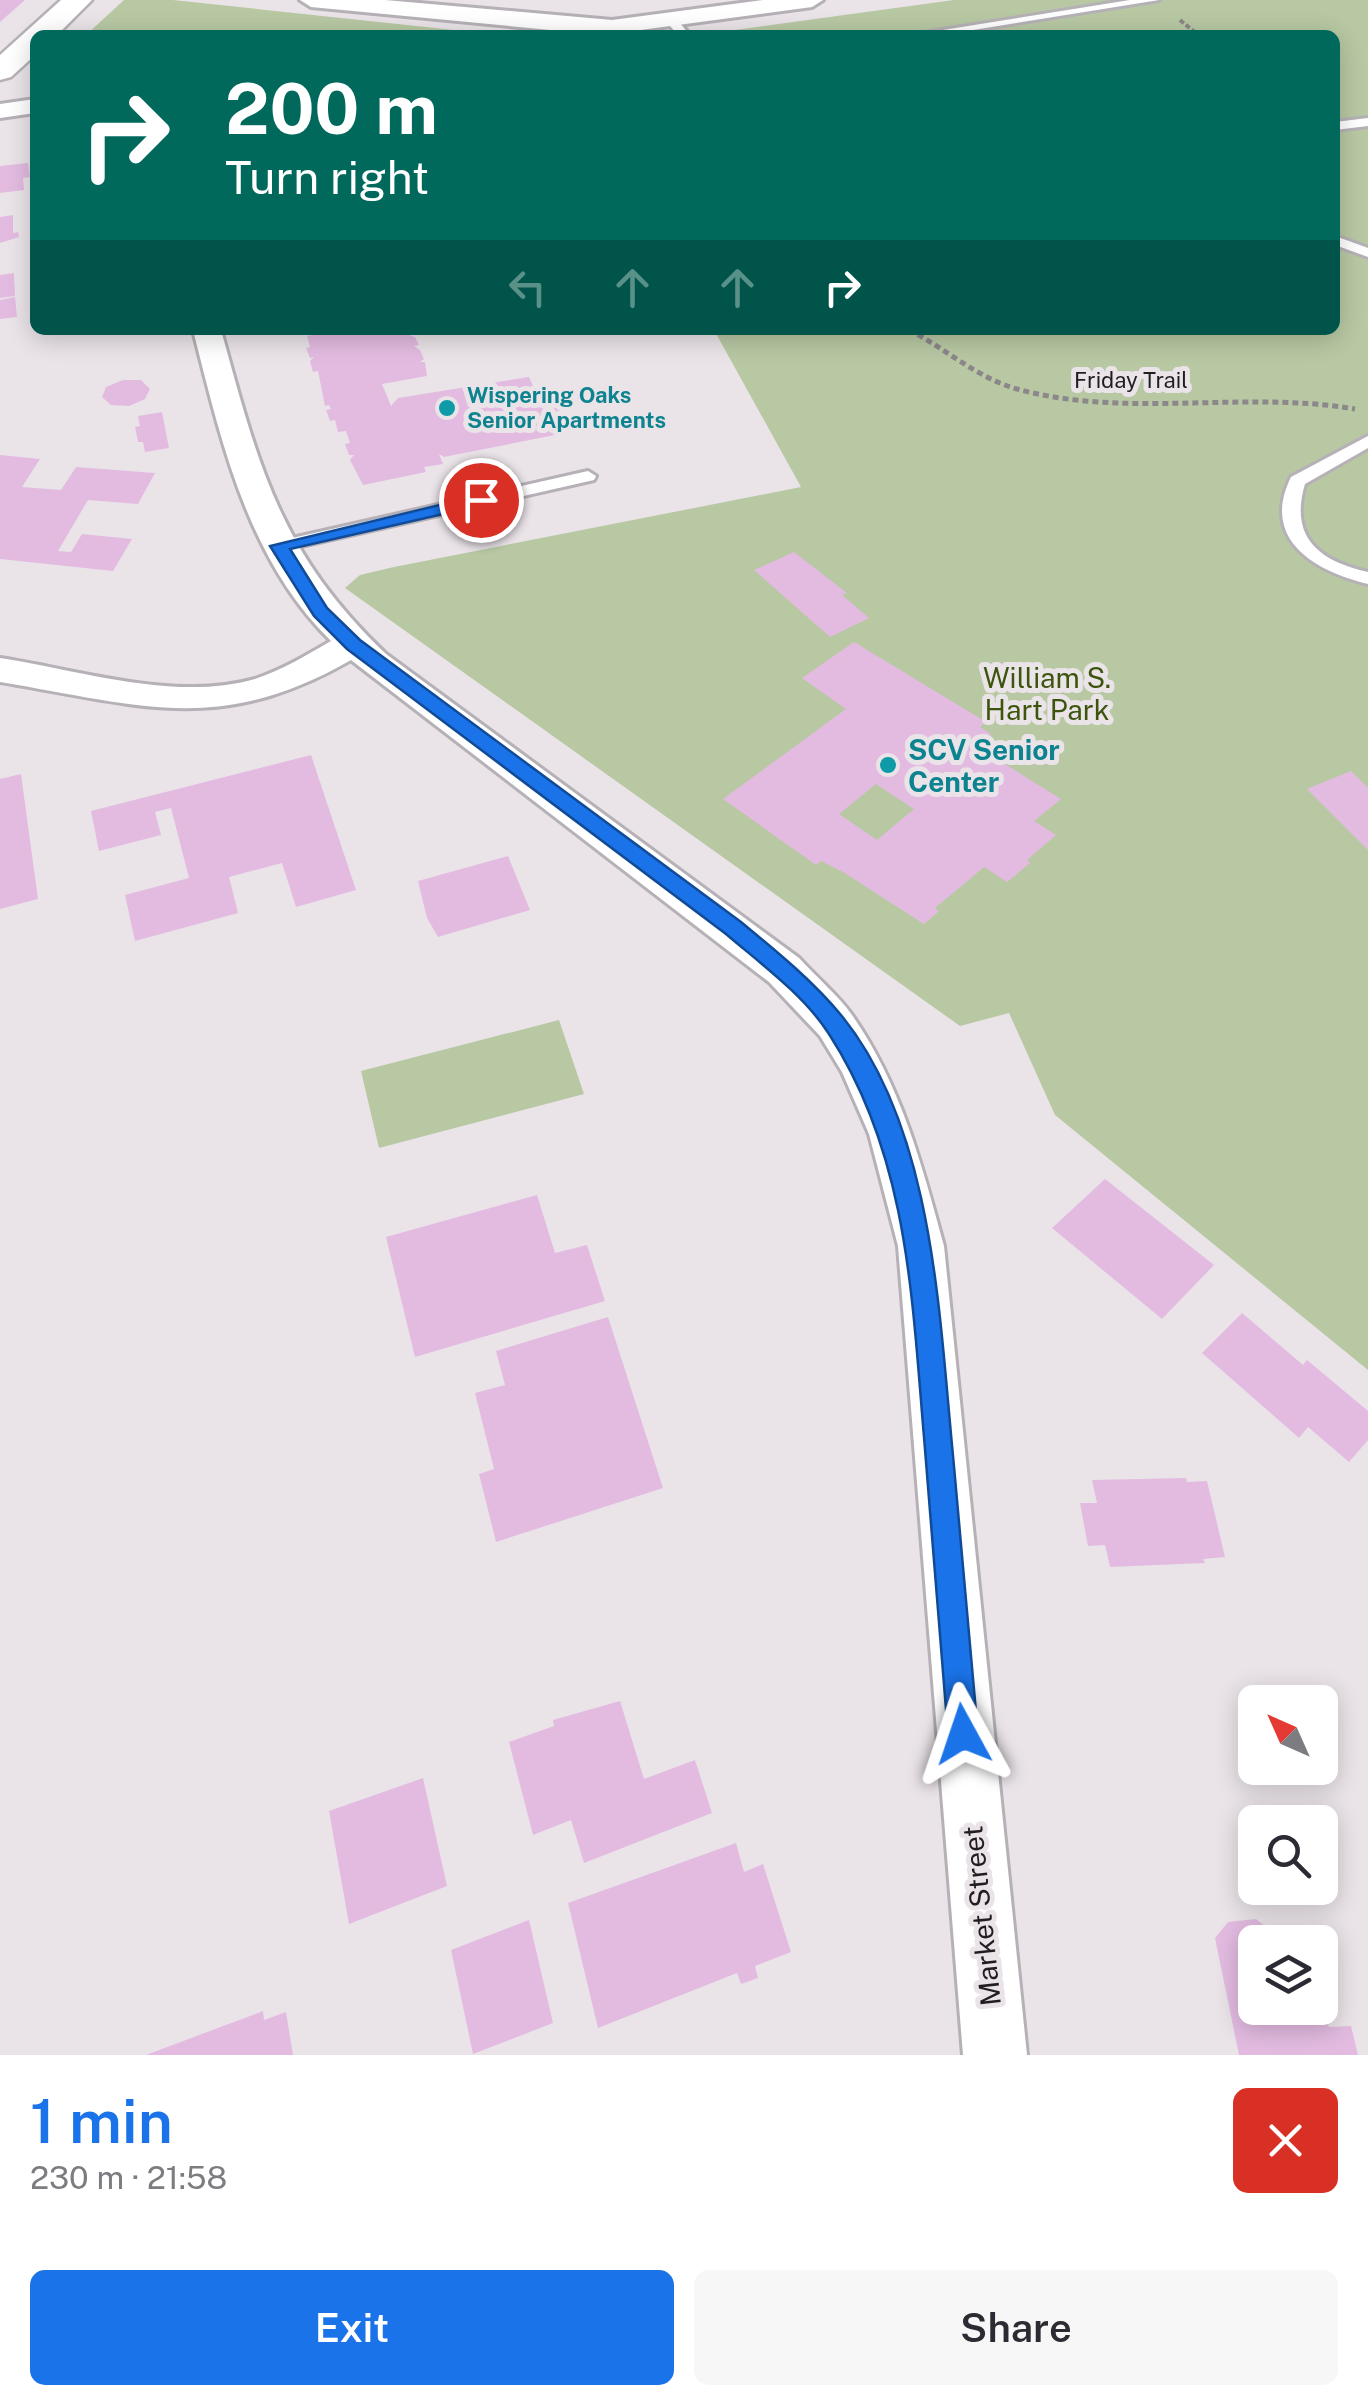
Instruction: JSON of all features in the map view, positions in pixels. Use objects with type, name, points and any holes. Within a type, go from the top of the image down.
[{"type":"street","points":[[45,30],[78,0]]},
{"type":"street","points":[[311,0],[612,27],[676,27],[717,6],[812,0]]},
{"type":"street","points":[[590,30],[612,27]]},
{"type":"street","points":[[0,71],[30,43]]},
{"type":"street","points":[[0,110],[30,107]]},
{"type":"street","name":"Market Street","points":[[207,335],[242,460],[279,546],[320,612],[353,644],[784,970],[835,1024],[884,1116],[921,1246],[995,2055]]},
{"type":"street","points":[[0,670],[210,698],[252,692],[292,678],[353,644]]},
{"type":"lane","points":[[952,30],[1153,0]]},
{"type":"lane","points":[[1340,125],[1368,122]]},
{"type":"lane","points":[[1340,242],[1368,253]]},
{"type":"lane","points":[[1368,440],[1296,480],[1288,520],[1295,537],[1316,556],[1351,575],[1368,578]]},
{"type":"lane","points":[[279,546],[588,476]]},
{"type":"path","name":"Friday Trail","points":[[918,335],[988,380],[1052,397],[1304,399],[1367,412]]},
{"type":"green space","points":[[124,0],[173,0],[454,30],[91,30]]},
{"type":"green space","name":"William S. Hart Park","points":[[954,0],[1368,0],[1368,1370],[1055,1115],[1009,1013],[960,1026],[345,588],[360,575],[394,567],[801,487],[717,335],[1340,335],[1340,30],[735,30]]},
{"type":"green space","points":[[559,1020],[584,1094],[379,1148],[361,1071]]},
{"type":"building","points":[[0,0],[25,0],[0,22]]},
{"type":"building","points":[[28,163],[30,177],[23,178],[24,190],[0,193],[0,166]]},
{"type":"building","points":[[13,215],[13,233],[18,232],[19,237],[0,243],[0,217]]},
{"type":"building","points":[[14,273],[15,296],[0,298],[0,275]]},
{"type":"building","points":[[15,297],[17,317],[0,319],[0,300]]},
{"type":"building","name":"Wispering Oaks Senior Apartments","points":[[307,336],[415,337],[419,345],[414,346],[424,359],[420,362],[425,362],[427,376],[382,384],[391,406],[398,398],[529,377],[534,388],[541,386],[548,401],[559,399],[570,413],[575,431],[444,457],[439,454],[443,464],[424,467],[426,472],[363,485],[350,460],[354,455],[349,455],[345,444],[350,443],[346,431],[338,432],[335,420],[330,421],[326,410],[331,409],[325,406],[318,371],[313,372],[310,361],[314,357],[310,358],[306,348],[310,347]]},
{"type":"building","points":[[123,380],[141,380],[150,389],[145,399],[129,406],[111,405],[102,397],[106,387]]},
{"type":"building","points":[[162,412],[169,448],[145,452],[135,427],[140,426],[138,416]]},
{"type":"building","points":[[0,455],[40,459],[22,487],[61,490],[76,467],[155,473],[138,504],[88,500],[58,551],[71,552],[82,534],[132,539],[113,571],[0,559]]},
{"type":"building","points":[[794,552],[847,593],[842,595],[869,618],[830,637],[754,570]]},
{"type":"building","name":"SCV Senior Center","points":[[854,642],[986,722],[980,727],[991,734],[976,746],[1061,799],[1034,821],[1056,835],[1007,882],[984,867],[935,908],[939,911],[924,924],[843,872],[821,861],[816,865],[723,799],[846,709],[802,678]],"holes":[[[876,784],[914,809],[877,840],[839,814]]]},
{"type":"building","points":[[311,755],[356,890],[296,907],[282,863],[229,877],[238,913],[135,941],[125,895],[189,878],[171,808],[155,812],[161,835],[99,851],[91,811]]},
{"type":"building","points":[[1351,771],[1368,788],[1368,850],[1307,789]]},
{"type":"building","points":[[21,774],[38,899],[0,909],[0,779]]},
{"type":"building","points":[[508,856],[530,910],[438,937],[427,918],[418,881]]},
{"type":"building","points":[[1105,1179],[1214,1265],[1162,1319],[1052,1228]]},
{"type":"building","points":[[537,1195],[555,1253],[587,1245],[605,1301],[415,1357],[386,1237]]},
{"type":"building","points":[[1242,1313],[1303,1365],[1307,1360],[1368,1411],[1368,1440],[1349,1462],[1308,1427],[1299,1438],[1202,1353]]},
{"type":"building","points":[[608,1317],[663,1488],[496,1542],[479,1474],[494,1469],[475,1393],[505,1385],[496,1351]]},
{"type":"building","points":[[1186,1478],[1187,1482],[1207,1481],[1225,1557],[1203,1559],[1205,1563],[1110,1567],[1105,1545],[1088,1546],[1080,1503],[1097,1503],[1092,1480]]},
{"type":"building","points":[[620,1701],[644,1779],[695,1760],[712,1813],[584,1863],[571,1820],[533,1835],[509,1742],[554,1726],[553,1720]]},
{"type":"building","points":[[423,1778],[447,1886],[349,1924],[329,1811]]},
{"type":"building","points":[[736,1843],[744,1872],[763,1864],[791,1952],[755,1966],[758,1978],[741,1984],[737,1973],[598,2028],[568,1903]]},
{"type":"building","points":[[1256,1919],[1263,1925],[1238,1925],[1238,2025],[1351,2026],[1358,2055],[1239,2055],[1215,1938],[1228,1922]]},
{"type":"building","points":[[529,1920],[553,2023],[473,2054],[451,1950]]},
{"type":"building","points":[[263,2011],[264,2020],[286,2012],[293,2055],[146,2055]]},
{"type":"place","name":"Wispering Oaks Senior Apartments","points":[[447,408]]},
{"type":"place","name":"SCV Senior Center","points":[[888,765]]},
{"type":"route","points":[[481,500],[279,546],[320,612],[353,644],[734,928],[784,970],[835,1024],[860,1065],[891,1134],[921,1246],[963,1734]]}]
